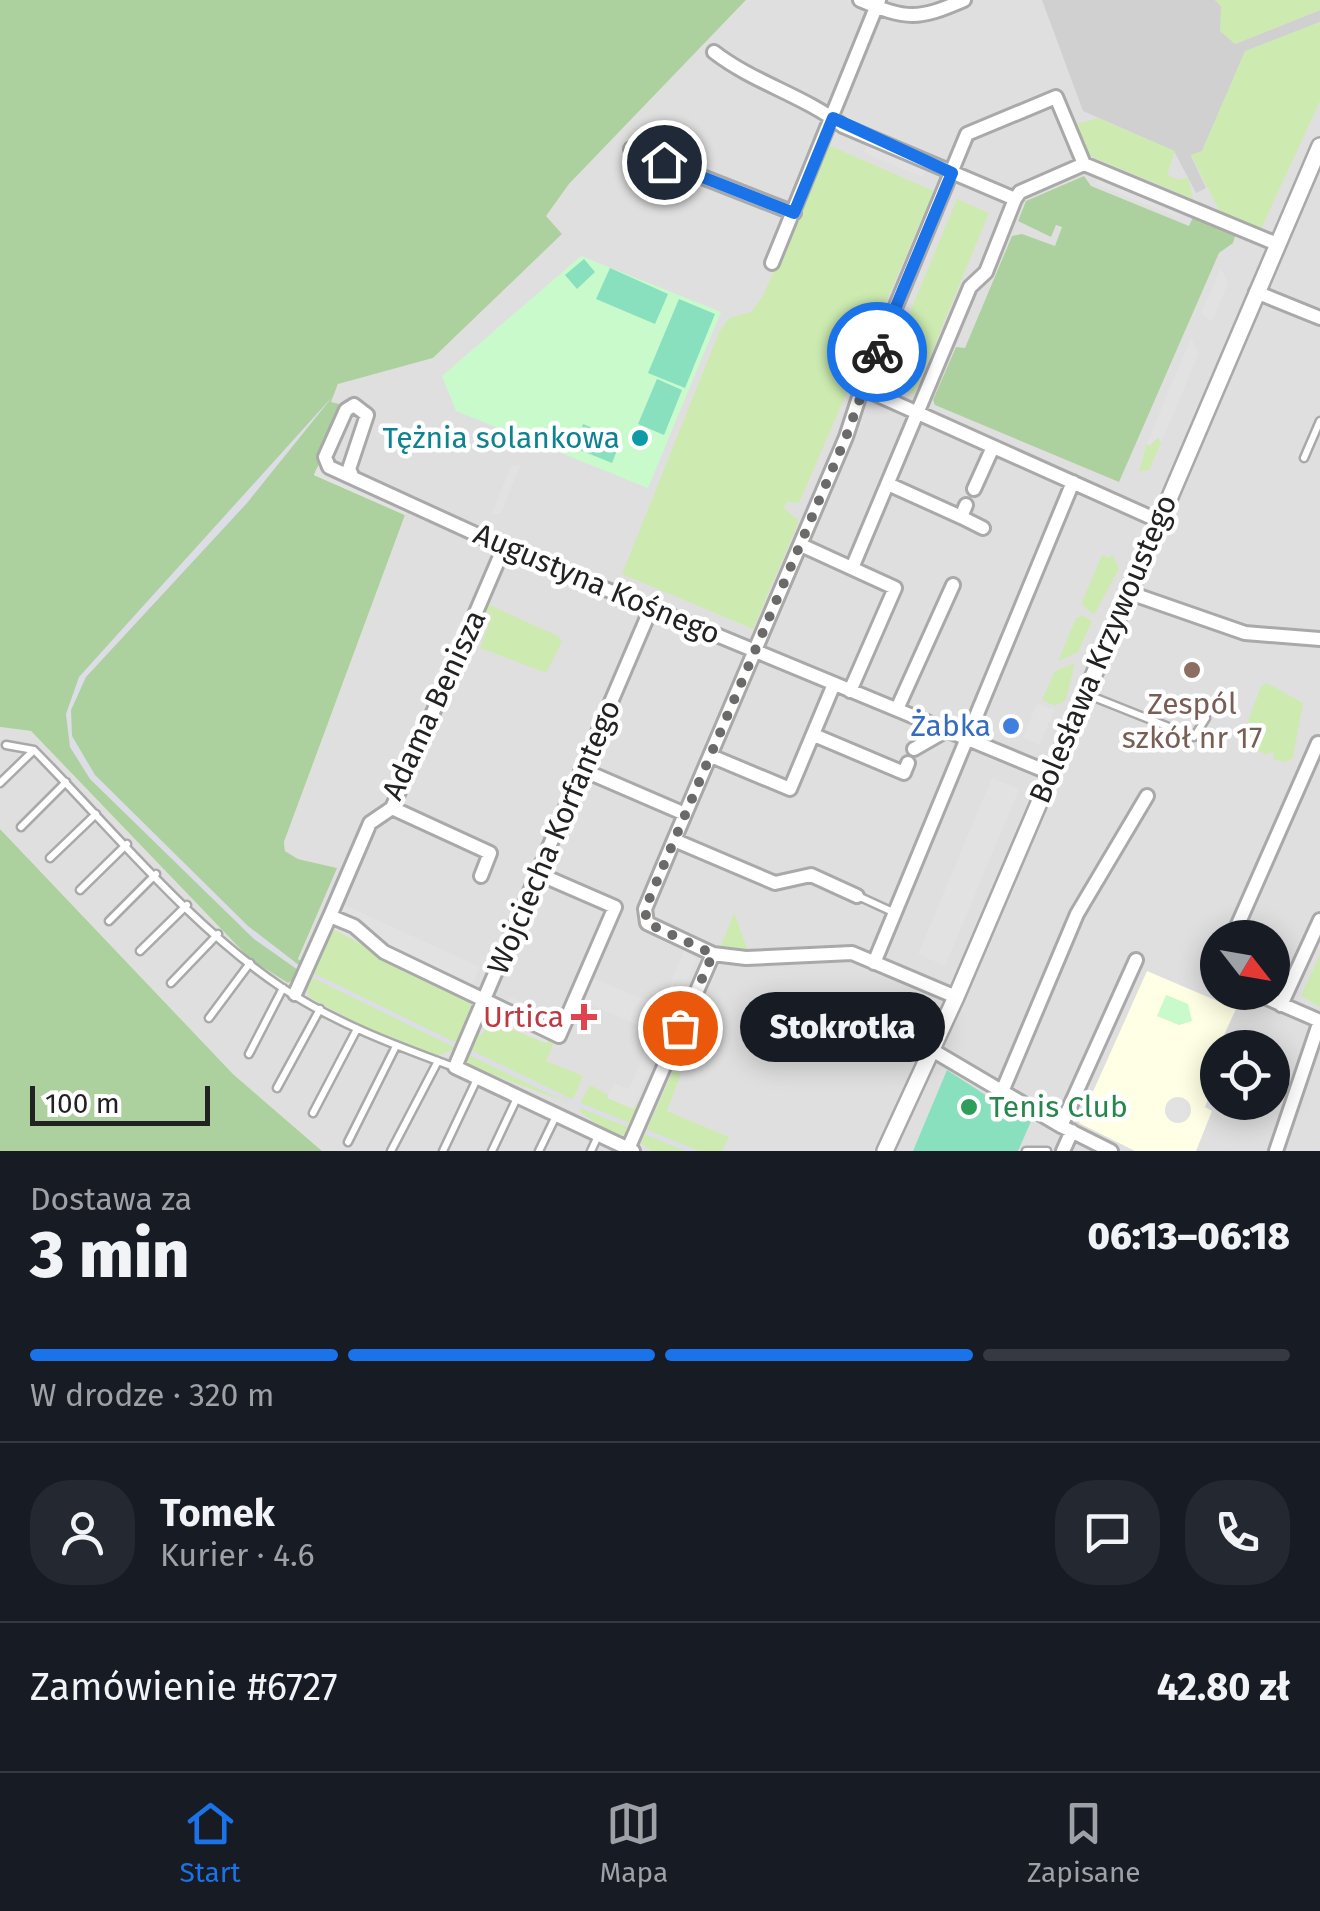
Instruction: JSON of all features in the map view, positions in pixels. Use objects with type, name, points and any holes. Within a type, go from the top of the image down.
[{"type":"street","points":[[860,0],[878,4],[904,18],[927,16],[964,0]]},
{"type":"street","points":[[772,263],[878,4]]},
{"type":"street","points":[[714,52],[742,74],[1015,199]]},
{"type":"street","points":[[956,997],[836,950],[746,958],[713,954],[647,923],[644,917],[968,134],[1056,98],[1084,164],[1276,244]]},
{"type":"street","name":"Bolesława Krzywoustego","points":[[884,1151],[956,997],[1320,146]]},
{"type":"street","points":[[631,149],[794,213]]},
{"type":"street","points":[[852,568],[970,288],[986,272],[1015,199],[1020,192],[1084,164]]},
{"type":"street","points":[[1256,292],[1320,318]]},
{"type":"street","points":[[862,388],[1159,520]]},
{"type":"street","points":[[354,404],[367,415],[349,470],[353,478],[329,467],[325,457],[346,410],[354,404]]},
{"type":"street","points":[[974,489],[993,446]]},
{"type":"street","name":"Augustyna Kośnego","points":[[353,478],[504,547],[1050,773]]},
{"type":"street","points":[[874,962],[1073,482]]},
{"type":"street","points":[[888,484],[964,511],[983,528]]},
{"type":"street","points":[[800,544],[895,588],[850,691]]},
{"type":"street","name":"Adama Benisza","points":[[289,991],[330,916],[370,823],[392,808],[504,547]]},
{"type":"street","points":[[897,710],[953,585]]},
{"type":"street","points":[[1130,593],[1244,634],[1320,639]]},
{"type":"street","name":"Wojciecha Korfantego","points":[[455,1067],[652,606]]},
{"type":"street","points":[[712,756],[790,789],[834,684]]},
{"type":"street","points":[[914,748],[947,730]]},
{"type":"street","points":[[814,735],[904,773],[908,764]]},
{"type":"street","points":[[1240,920],[1318,743]]},
{"type":"street","points":[[584,770],[685,814]]},
{"type":"street","points":[[1001,1094],[1077,914],[1147,796]]},
{"type":"street","points":[[392,808],[490,853],[481,876]]},
{"type":"street","points":[[674,840],[774,883],[810,875],[857,896]]},
{"type":"street","points":[[330,916],[354,926],[384,952],[559,1036],[615,907],[540,874]]},
{"type":"street","points":[[1290,985],[1320,920]]},
{"type":"street","points":[[455,1067],[631,1150],[713,954]]},
{"type":"street","points":[[1063,1151],[1067,1129],[1136,960]]},
{"type":"street","points":[[1276,1151],[1320,1020],[1290,1008]]},
{"type":"street","points":[[932,1050],[1001,1094],[1111,1151]]},
{"type":"lane","points":[[1304,458],[1320,421]]},
{"type":"lane","points":[[1085,694],[1194,738],[1206,718]]},
{"type":"lane","points":[[6,745],[34,750],[218,934],[289,991],[357,1029],[455,1067]]},
{"type":"lane","points":[[0,784],[34,750]]},
{"type":"lane","points":[[22,827],[66,782]]},
{"type":"lane","points":[[50,858],[96,814]]},
{"type":"lane","points":[[80,890],[126,844]]},
{"type":"lane","points":[[109,921],[156,874]]},
{"type":"lane","points":[[857,896],[896,913]]},
{"type":"lane","points":[[140,950],[188,905]]},
{"type":"lane","points":[[171,983],[218,934]]},
{"type":"lane","points":[[208,1018],[250,963]]},
{"type":"lane","points":[[249,1054],[289,991]]},
{"type":"lane","points":[[278,1088],[320,1009]]},
{"type":"lane","points":[[313,1113],[357,1029]]},
{"type":"lane","points":[[348,1142],[396,1046]]},
{"type":"lane","points":[[391,1151],[438,1061]]},
{"type":"lane","points":[[443,1151],[478,1078]]},
{"type":"lane","points":[[492,1151],[518,1096]]},
{"type":"lane","points":[[539,1151],[556,1114]]},
{"type":"lane","points":[[591,1151],[598,1134]]},
{"type":"lane","points":[[1026,1151],[1047,1151]]},
{"type":"shaded area","points":[[746,0],[1320,0],[1320,1151],[322,1151],[233,1074],[0,829],[0,727],[31,731],[251,960],[289,983],[297,978],[298,960],[336,868],[298,859],[285,851],[284,842],[405,515],[314,475],[342,413],[330,402],[339,383],[433,358],[562,234],[545,216],[569,184]]},
{"type":"shaded area","points":[[1042,0],[1215,0],[1221,5],[1235,44],[1320,10],[1320,22],[1245,52],[1202,151],[1191,156],[1206,188],[1196,193],[1174,151],[1083,111]]},
{"type":"shaded area","points":[[868,143],[927,167],[923,177],[864,153]]},
{"type":"shaded area","points":[[1099,176],[1184,210],[1180,218],[1095,184]]},
{"type":"shaded area","points":[[1221,268],[1228,283],[1212,322],[1201,313]]},
{"type":"shaded area","points":[[1191,338],[1199,353],[1161,443],[1158,437],[1149,446],[1147,443]]},
{"type":"shaded area","points":[[333,396],[247,503],[86,677],[71,710],[72,736],[95,775],[248,926],[300,966],[298,970],[254,939],[90,779],[70,747],[66,714],[79,677]]},
{"type":"shaded area","points":[[521,464],[501,513],[491,515],[511,466]]},
{"type":"shaded area","points":[[317,468],[408,507],[405,515],[314,475]]},
{"type":"shaded area","points":[[470,612],[424,718],[421,713],[441,663],[464,613]]},
{"type":"shaded area","points":[[1037,703],[1054,710],[1040,745],[1023,738]]},
{"type":"shaded area","points":[[992,778],[1019,789],[945,966],[918,954]]},
{"type":"shaded area","points":[[342,904],[480,967],[471,988],[505,1006],[509,997],[558,1017],[547,1043],[489,1020],[492,1011],[331,928]]},
{"type":"shaded area","points":[[684,951],[696,959],[633,1109],[607,1098],[614,1083],[629,1089],[654,1032],[580,1000],[590,977],[661,1006]]},
{"type":"shaded area","points":[[1147,971],[1200,994],[1200,1010],[1236,1010],[1226,1030],[1200,1030],[1200,1120],[1208,1120],[1196,1151],[1135,1151],[1079,1123]]},
{"type":"shaded area","points":[[311,972],[573,1100],[699,1151],[686,1151],[571,1104],[309,976]]},
{"type":"shaded area","points":[[1178,1097],[1187,1101],[1191,1110],[1187,1119],[1178,1123],[1169,1119],[1165,1110],[1169,1101]]},
{"type":"green space","points":[[0,0],[746,0],[569,184],[546,216],[562,234],[433,358],[338,384],[331,402],[339,404],[342,413],[314,475],[405,515],[284,842],[285,851],[298,859],[337,868],[298,959],[304,963],[297,978],[288,983],[251,960],[31,731],[0,727]]},
{"type":"green space","points":[[1215,0],[1320,0],[1320,10],[1235,44],[1220,31],[1221,6]]},
{"type":"green space","points":[[1320,22],[1320,101],[1261,229],[1220,212],[1191,155],[1202,151],[1245,51]]},
{"type":"green space","points":[[1098,118],[1175,151],[1167,175],[1179,180],[1188,177],[1193,199],[1090,156],[1077,124]]},
{"type":"green space","points":[[828,145],[934,191],[799,503],[787,502],[784,508],[799,521],[753,629],[622,574],[719,332],[729,318],[751,312],[763,296]]},
{"type":"green space","points":[[1084,176],[1091,186],[1189,226],[1194,215],[1235,236],[1233,243],[1219,253],[1119,482],[935,405],[933,400],[956,347],[965,348],[1012,236],[1022,234],[1055,246],[1062,227],[1056,225],[1051,237],[1018,221],[1026,201]]},
{"type":"green space","points":[[957,199],[989,213],[914,395],[882,379]]},
{"type":"green space","points":[[581,256],[721,312],[648,488],[456,411],[442,376]]},
{"type":"green space","points":[[584,259],[595,272],[577,289],[565,275]]},
{"type":"green space","points":[[610,268],[668,294],[655,324],[596,299]]},
{"type":"green space","points":[[679,299],[715,314],[685,388],[648,373]]},
{"type":"green space","points":[[657,379],[682,390],[664,435],[638,424]]},
{"type":"green space","points":[[583,424],[621,440],[612,463],[575,448]]},
{"type":"green space","points":[[1159,437],[1161,443],[1149,470],[1139,471],[1147,443],[1149,446]]},
{"type":"green space","points":[[1112,554],[1119,569],[1094,615],[1081,604],[1102,555],[1109,558]]},
{"type":"green space","points":[[487,604],[558,636],[562,642],[546,673],[480,648],[492,615],[483,610]]},
{"type":"green space","points":[[1082,615],[1092,621],[1078,652],[1058,661],[1076,618]]},
{"type":"green space","points":[[1075,663],[1066,700],[1055,706],[1042,700],[1055,671]]},
{"type":"green space","points":[[1267,683],[1303,703],[1293,758],[1285,762],[1273,759],[1274,751],[1266,755],[1241,740],[1261,686]]},
{"type":"green space","points":[[0,829],[233,1074],[322,1151],[0,1151]]},
{"type":"green space","points":[[734,912],[749,954],[720,949]]},
{"type":"green space","points":[[331,928],[468,1001],[472,1006],[456,1049],[436,1056],[373,1032],[309,997],[306,983]]},
{"type":"green space","points":[[1320,954],[1320,1007],[1301,996]]},
{"type":"green space","points":[[1166,995],[1188,1004],[1192,1021],[1179,1025],[1157,1016]]},
{"type":"green space","points":[[491,1010],[490,1021],[546,1043],[551,1035],[555,1040],[546,1061],[583,1076],[573,1100],[470,1050],[477,1035],[482,1035],[486,1028],[482,1024]]},
{"type":"green space","points":[[465,1053],[571,1104],[468,1065]]},
{"type":"green space","name":"Tenis Club","points":[[947,1070],[1032,1119],[1018,1151],[913,1151]]},
{"type":"green space","points":[[673,1071],[681,1074],[667,1111],[729,1137],[722,1151],[651,1151],[641,1143]]},
{"type":"green space","points":[[590,1085],[634,1109],[637,1102],[640,1109],[627,1135],[610,1133],[580,1112],[580,1103]]},
{"type":"way so far","points":[[680,1028],[713,954],[647,923],[645,909],[846,437],[877,352]]},
{"type":"place","name":"Tężnia solankowa","points":[[640,438]]},
{"type":"place","name":"Zespól szkół nr 17","points":[[1192,670]]},
{"type":"place","name":"Żabka","points":[[1011,726]]},
{"type":"place","name":"Urtica","points":[[584,1017]]},
{"type":"place","name":"Stokrotka","points":[[680,1028]]},
{"type":"place","name":"Tenis Club","points":[[969,1107]]},
{"type":"route","points":[[664,162],[794,213],[833,118],[843,126],[952,173],[877,352]]}]
